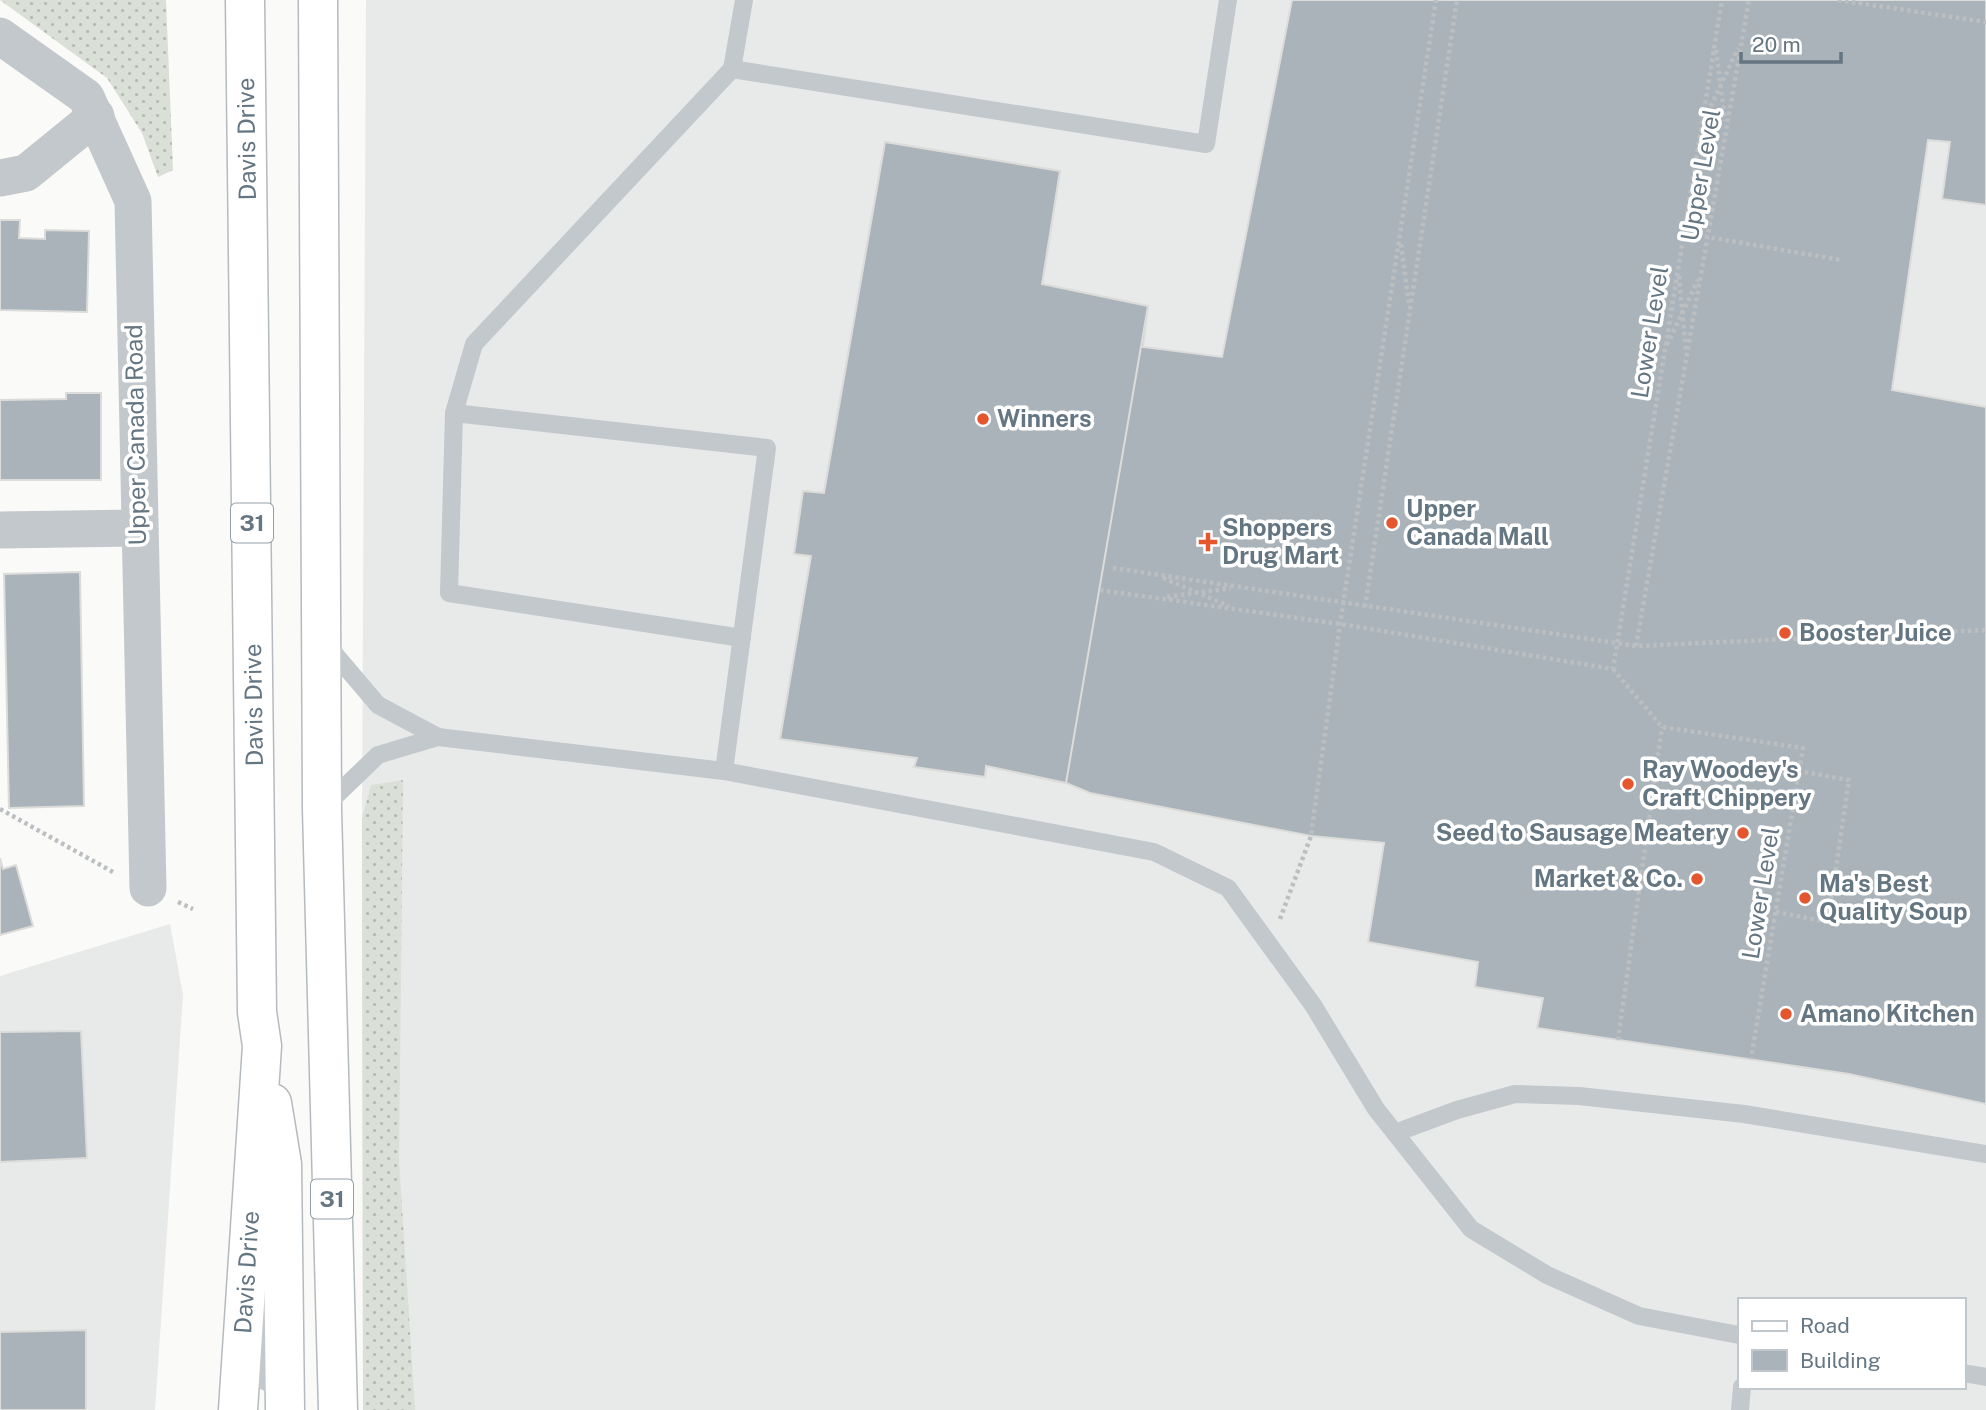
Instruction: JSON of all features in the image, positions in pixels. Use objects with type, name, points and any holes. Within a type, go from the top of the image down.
[{"type":"main road","name":"Davis Drive","points":[[238,1410],[262,1046],[257,1012],[245,0]]},
{"type":"main road","name":"31","points":[[318,0],[323,809],[338,1410]]},
{"type":"main road","points":[[262,1046],[282,1164],[285,1410]]},
{"type":"street","name":"Upper Canada Road","points":[[0,36],[86,97],[133,201],[138,528],[148,888]]},
{"type":"street","points":[[0,178],[26,173],[96,116]]},
{"type":"street","points":[[0,530],[138,528]]},
{"type":"lane","points":[[742,638],[449,593],[454,414],[474,344],[732,69],[744,0]]},
{"type":"lane","points":[[732,69],[1206,144],[1228,0]]},
{"type":"lane","points":[[454,414],[767,448],[724,771]]},
{"type":"lane","points":[[321,639],[378,705],[438,737],[724,771],[1154,852],[1228,888],[1312,1005],[1376,1109],[1471,1229],[1547,1275],[1639,1316],[1738,1335]]},
{"type":"lane","points":[[323,809],[378,755],[438,737]]},
{"type":"lane","points":[[322,1410],[326,988]]},
{"type":"lane","points":[[1395,1133],[1457,1110],[1516,1094],[1579,1096],[1744,1114],[1986,1154]]},
{"type":"lane","points":[[256,1120],[267,1410]]},
{"type":"lane","points":[[1965,1373],[1986,1377]]},
{"type":"lane","points":[[1740,1410],[1742,1389]]},
{"type":"path","points":[[1270,948],[1311,836],[1340,624],[1436,0]]},
{"type":"path","points":[[1365,607],[1457,0]]},
{"type":"path","name":"Lower Level","points":[[1613,669],[1722,0]]},
{"type":"path","name":"Upper Level","points":[[1636,646],[1749,0]]},
{"type":"path","points":[[1838,0],[1986,22]]},
{"type":"path","points":[[1702,125],[1742,41]]},
{"type":"path","points":[[1715,42],[1726,128]]},
{"type":"path","points":[[1684,233],[1841,260]]},
{"type":"path","points":[[1400,236],[1410,310]]},
{"type":"path","points":[[1678,268],[1687,357]]},
{"type":"path","points":[[1665,350],[1701,273]]},
{"type":"path","points":[[1112,568],[1636,646],[1986,630]]},
{"type":"path","points":[[1155,575],[1236,609]]},
{"type":"path","points":[[1159,598],[1239,587]]},
{"type":"path","points":[[1101,590],[1340,624],[1613,669],[1662,727],[1618,1040]]},
{"type":"path","name":"Lower Level","points":[[1662,727],[1802,748],[1751,1059]]},
{"type":"path","points":[[1775,912],[1828,922],[1849,780],[1799,771]]},
{"type":"path","points":[[0,809],[106,868],[193,909]]},
{"type":"shaded area","points":[[0,0],[166,0],[173,170],[158,177],[142,133],[107,78]]},
{"type":"shaded area","points":[[366,0],[1986,0],[1986,1410],[363,1410],[362,819]]},
{"type":"shaded area","points":[[403,780],[399,1161],[415,1410],[363,1410],[362,819],[371,785]]},
{"type":"shaded area","points":[[170,924],[183,995],[155,1410],[0,1410],[0,976]]},
{"type":"building","name":"Upper Canada Mall","points":[[1292,0],[1986,0],[1986,205],[1942,199],[1950,142],[1928,140],[1892,390],[1986,407],[1986,1104],[1849,1074],[1537,1028],[1543,998],[1475,987],[1478,962],[1368,942],[1384,843],[1311,836],[1090,793],[1066,783],[986,766],[985,777],[914,767],[917,758],[780,739],[811,556],[794,554],[803,491],[824,493],[885,142],[1060,171],[1042,284],[1148,306],[1143,347],[1222,357]]},
{"type":"building","name":"Winners","points":[[885,142],[1060,171],[1042,284],[1148,306],[1066,783],[986,766],[985,777],[914,767],[917,758],[780,739],[811,556],[794,554],[803,491],[824,493]]},
{"type":"building","points":[[0,220],[20,220],[19,238],[45,239],[45,230],[89,231],[87,312],[0,310]]},
{"type":"building","points":[[66,393],[101,393],[101,480],[0,480],[0,400],[66,399]]},
{"type":"building","points":[[80,572],[84,806],[9,808],[4,574]]},
{"type":"building","points":[[0,858],[3,869],[16,865],[33,926],[0,935]]},
{"type":"building","points":[[81,1031],[87,1158],[0,1162],[0,1032]]},
{"type":"building","points":[[86,1330],[86,1410],[0,1410],[0,1332]]},
{"type":"place","name":"Winners","points":[[983,419]]},
{"type":"place","name":"Upper Canada Mall","points":[[1392,523]]},
{"type":"place","name":"Shoppers Drug Mart","points":[[1208,542]]},
{"type":"place","name":"Booster Juice","points":[[1785,633]]},
{"type":"place","name":"Ray Woodey's Craft Chippery","points":[[1628,784]]},
{"type":"place","name":"Seed to Sausage Meatery","points":[[1743,833]]},
{"type":"place","name":"Market & Co.","points":[[1697,879]]},
{"type":"place","name":"Ma's Best Quality Soup","points":[[1805,898]]},
{"type":"place","name":"Amano Kitchen","points":[[1786,1014]]}]
